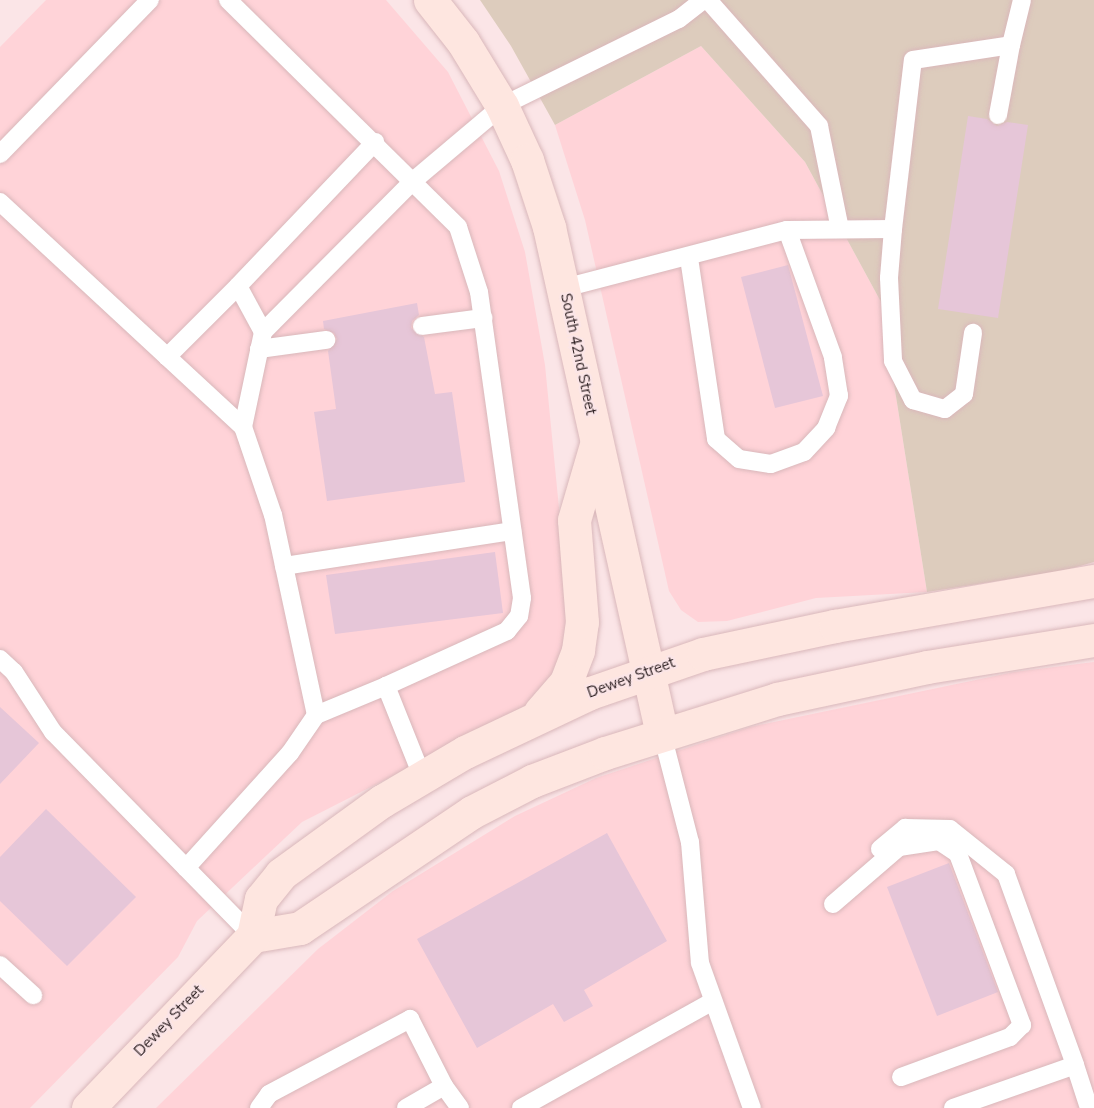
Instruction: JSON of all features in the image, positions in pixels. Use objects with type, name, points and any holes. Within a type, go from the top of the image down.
[{"type":"street","name":"South 42nd Street","points":[[430,0],[463,42],[502,106],[538,191],[564,288],[596,445],[662,734]]},
{"type":"street","points":[[527,721],[551,701],[566,682],[578,650],[582,622],[574,520],[596,445]]},
{"type":"street","name":"Dewey Street","points":[[88,1108],[253,936],[261,899],[281,874],[330,835],[422,776],[527,721],[646,671],[799,633],[1094,581]]},
{"type":"street","points":[[253,936],[293,931],[414,849],[500,797],[586,760],[777,699],[927,667],[1094,640]]},
{"type":"lane","points":[[0,154],[150,0]]},
{"type":"lane","points":[[186,868],[290,753],[316,715],[507,631],[519,616],[522,598],[483,318],[466,241],[459,227],[228,0]]},
{"type":"lane","points":[[243,427],[261,341],[413,182],[502,106],[680,19],[703,0]]},
{"type":"lane","points":[[708,0],[819,126],[840,229]]},
{"type":"lane","points":[[998,115],[1022,0]]},
{"type":"lane","points":[[973,333],[964,394],[945,409],[913,400],[893,361],[889,278],[913,60],[1011,45]]},
{"type":"lane","points":[[167,357],[375,142]]},
{"type":"lane","points":[[0,202],[243,427],[273,515],[316,715]]},
{"type":"lane","points":[[564,288],[689,258],[787,230],[893,229]]},
{"type":"lane","points":[[689,258],[716,439],[739,459],[771,464],[804,452],[826,428],[839,396],[834,357],[787,230]]},
{"type":"lane","points":[[238,285],[261,341]]},
{"type":"lane","points":[[422,326],[483,318]]},
{"type":"lane","points":[[261,341],[326,340]]},
{"type":"lane","points":[[284,566],[512,531]]},
{"type":"lane","points":[[0,659],[14,672],[54,732],[253,936]]},
{"type":"lane","points":[[386,686],[422,776]]},
{"type":"lane","points":[[662,734],[690,842],[698,945],[712,1001],[752,1108]]},
{"type":"lane","points":[[901,1077],[1010,1037],[1022,1025],[958,854],[939,841],[898,847],[833,904],[849,875],[905,828],[950,829],[1006,874],[1089,1108]]},
{"type":"lane","points":[[0,965],[33,995]]},
{"type":"lane","points":[[521,1108],[712,1001]]},
{"type":"lane","points":[[259,1108],[268,1094],[410,1019],[444,1086],[460,1108]]},
{"type":"lane","points":[[953,1108],[1075,1065]]},
{"type":"lane","points":[[406,1108],[444,1086]]},
{"type":"shaded area","points":[[46,0],[386,0],[448,72],[499,171],[525,252],[545,365],[571,631],[557,675],[524,709],[302,822],[197,921],[178,957],[30,1108],[0,1108],[0,47]]},
{"type":"shaded area","points":[[480,0],[1094,0],[1094,562],[1062,571],[927,592],[881,302],[805,162],[701,46],[555,125],[511,46]]},
{"type":"shaded area","points":[[701,46],[805,162],[881,302],[927,592],[816,598],[727,621],[698,622],[681,610],[669,591],[585,220],[555,125]]},
{"type":"shaded area","points":[[1094,662],[1094,1108],[156,1108],[318,949],[393,891],[515,816],[596,778],[750,727],[1014,672]]},
{"type":"building","points":[[968,116],[987,119],[997,126],[1007,122],[1028,125],[998,318],[938,309]]},
{"type":"building","points":[[788,265],[823,396],[775,408],[741,277]]},
{"type":"building","points":[[417,303],[419,315],[412,321],[411,328],[424,337],[435,394],[452,392],[465,482],[327,501],[314,412],[336,409],[328,351],[337,339],[334,333],[324,329],[323,321]]},
{"type":"building","points":[[495,552],[503,613],[335,634],[326,575]]},
{"type":"building","points":[[0,707],[39,743],[0,784]]},
{"type":"building","points":[[46,809],[136,897],[67,966],[0,901],[0,857]]},
{"type":"building","points":[[607,833],[667,941],[584,990],[593,1006],[564,1022],[553,1004],[477,1048],[417,939]]},
{"type":"building","points":[[949,863],[998,992],[937,1016],[887,887]]}]
